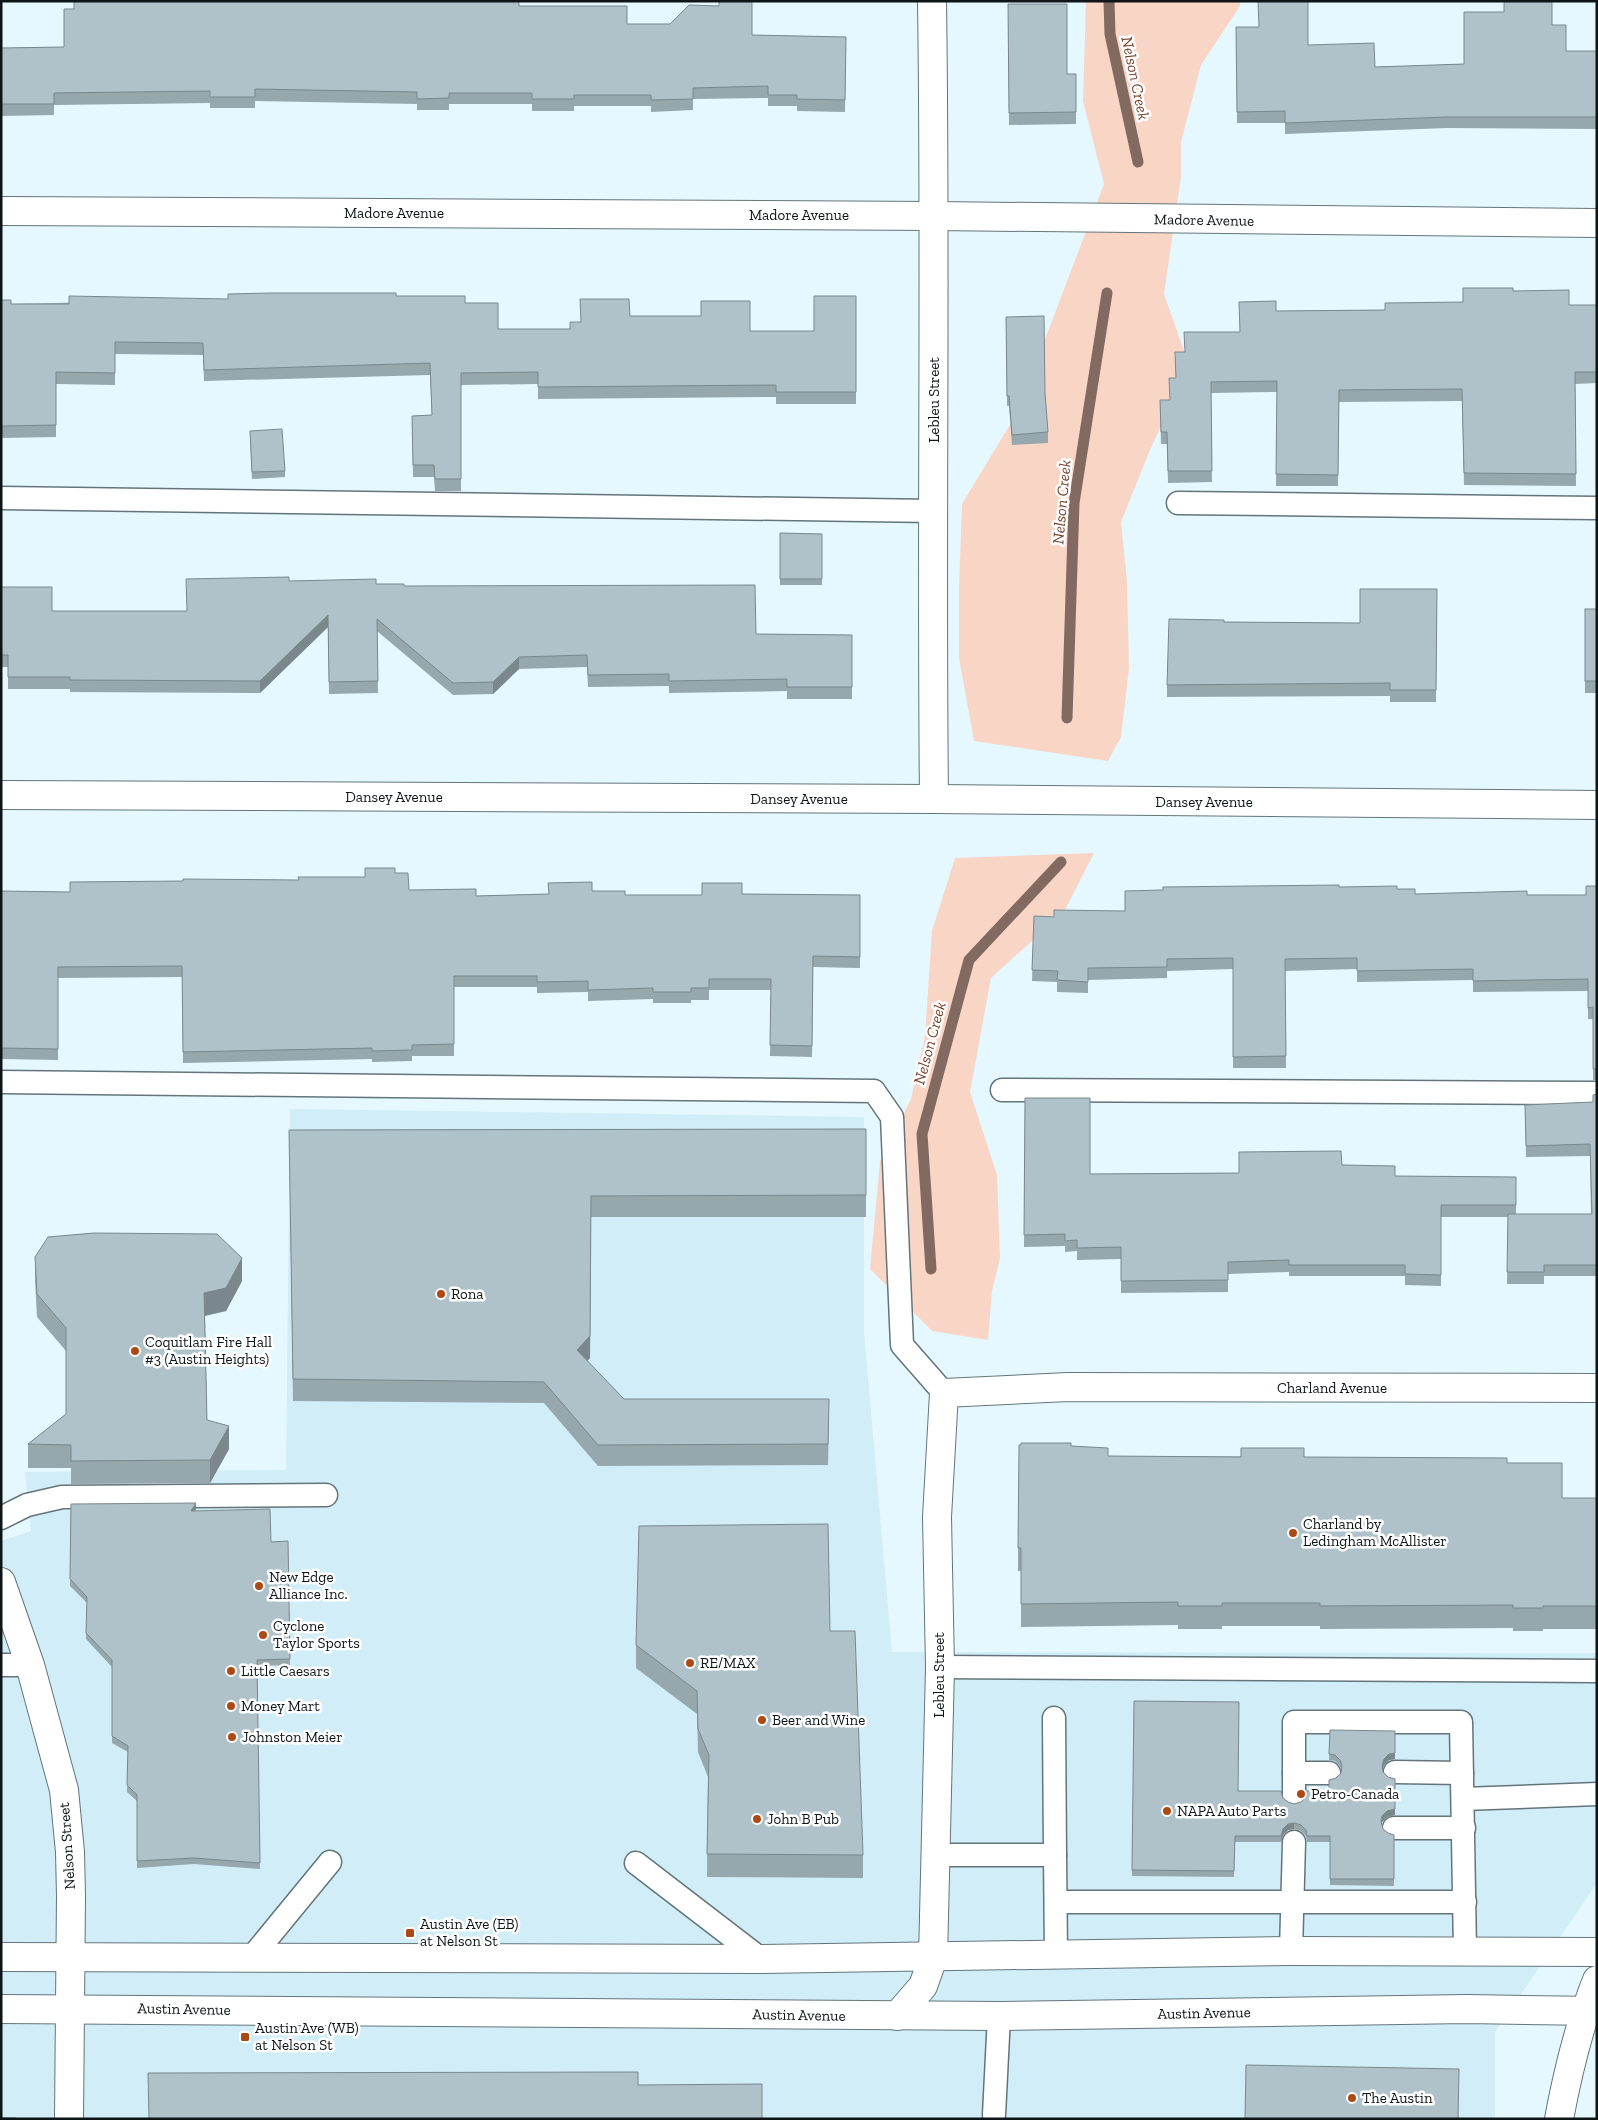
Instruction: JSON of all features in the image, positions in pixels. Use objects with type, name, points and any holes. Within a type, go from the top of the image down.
[{"type":"street","name":"Lebleu Street","points":[[932,1],[935,216],[934,799]]},
{"type":"street","name":"Madore Avenue","points":[[1,210],[935,216],[1597,223]]},
{"type":"street","name":"Dansey Avenue","points":[[1,795],[934,799],[1597,805]]},
{"type":"street","name":"Charland Avenue","points":[[944,1393],[1068,1387],[1597,1388]]},
{"type":"street","name":"Lebleu Street","points":[[898,2016],[923,1986],[933,1958],[940,1667],[937,1517],[944,1393]]},
{"type":"street","name":"Nelson Street","points":[[1,1582],[30,1665],[64,1790],[70,1852],[69,2119]]},
{"type":"street","points":[[1,1957],[761,1959],[933,1958],[1291,1951],[1597,1952]]},
{"type":"street","points":[[1559,2119],[1573,2048],[1590,2011],[1597,1980]]},
{"type":"street","name":"Austin Avenue","points":[[1,2008],[898,2016],[1467,2009],[1590,2011]]},
{"type":"lane","points":[[1,498],[933,511]]},
{"type":"lane","points":[[1178,503],[1597,508]]},
{"type":"lane","points":[[1,1082],[874,1091],[892,1117],[902,1345],[944,1393]]},
{"type":"lane","points":[[1002,1090],[1597,1093]]},
{"type":"lane","points":[[1,1518],[27,1505],[62,1497],[326,1495]]},
{"type":"lane","points":[[1,1665],[30,1665]]},
{"type":"lane","points":[[940,1667],[1597,1671]]},
{"type":"lane","points":[[1054,1718],[1056,1955]]},
{"type":"lane","points":[[1294,1797],[1294,1722],[1461,1722],[1465,1951]]},
{"type":"lane","points":[[1395,1772],[1462,1773]]},
{"type":"lane","points":[[1294,1773],[1329,1773]]},
{"type":"lane","points":[[1463,1799],[1597,1794]]},
{"type":"lane","points":[[1394,1828],[1464,1828]]},
{"type":"lane","points":[[1291,1951],[1294,1842]]},
{"type":"lane","points":[[935,1855],[1055,1855]]},
{"type":"lane","points":[[252,1957],[330,1862]]},
{"type":"lane","points":[[636,1863],[761,1959]]},
{"type":"lane","points":[[1056,1902],[1465,1902]]},
{"type":"lane","points":[[994,2116],[999,2016]]},
{"type":"shaded area","points":[[1086,1],[1240,1],[1240,6],[1201,65],[1181,142],[1181,177],[1164,294],[1189,365],[1150,450],[1121,522],[1127,581],[1129,668],[1121,737],[1108,761],[974,741],[959,658],[962,504],[1017,413],[1104,184],[1083,101]]},
{"type":"shaded area","points":[[1094,853],[1064,912],[991,978],[970,1092],[997,1175],[1000,1258],[992,1291],[988,1340],[932,1331],[870,1269],[880,1161],[911,1099],[925,1036],[932,931],[955,858]]},
{"type":"shaded area","points":[[290,1109],[864,1117],[864,1332],[892,1652],[1597,1653],[1597,1883],[1495,2032],[1495,2119],[1,2119],[1,1541],[31,1531],[25,1472],[286,1470]]},
{"type":"building","points":[[74,1],[519,1],[519,6],[627,6],[627,24],[670,24],[689,5],[719,6],[719,1],[752,1],[752,35],[846,37],[845,100],[797,99],[797,95],[768,95],[768,86],[693,88],[693,99],[651,100],[651,95],[574,95],[574,99],[532,99],[532,93],[449,93],[449,98],[417,99],[417,92],[255,89],[255,97],[210,97],[210,91],[54,93],[54,104],[1,104],[1,48],[64,47],[64,9],[74,9]]},
{"type":"building","points":[[1258,1],[1308,1],[1308,45],[1374,43],[1375,67],[1464,64],[1464,12],[1504,12],[1504,1],[1552,1],[1552,25],[1566,25],[1566,51],[1597,51],[1597,117],[1447,117],[1285,123],[1285,111],[1237,112],[1236,27],[1259,27]]},
{"type":"building","points":[[1008,4],[1067,4],[1067,74],[1076,74],[1076,112],[1009,113]]},
{"type":"building","points":[[1463,288],[1513,288],[1513,291],[1569,290],[1569,305],[1597,305],[1597,372],[1575,372],[1576,474],[1464,473],[1462,389],[1339,390],[1338,475],[1276,474],[1277,381],[1211,382],[1212,471],[1168,471],[1167,432],[1161,432],[1160,400],[1170,400],[1169,378],[1176,378],[1175,352],[1185,352],[1184,332],[1240,332],[1239,302],[1276,301],[1276,311],[1385,310],[1385,303],[1463,302]]},
{"type":"building","points":[[396,293],[396,296],[465,296],[465,303],[498,303],[498,329],[570,329],[570,322],[581,322],[580,299],[629,299],[630,316],[701,316],[701,301],[750,301],[750,331],[814,331],[814,296],[856,296],[856,392],[776,392],[776,385],[538,387],[538,372],[461,373],[461,479],[435,479],[434,465],[413,465],[412,416],[432,415],[430,363],[204,370],[203,343],[115,342],[115,373],[56,372],[56,425],[1,426],[1,300],[11,300],[11,304],[69,304],[69,296],[228,299],[228,294]]},
{"type":"building","points":[[1044,316],[1045,393],[1048,432],[1012,435],[1009,396],[1007,396],[1006,317]]},
{"type":"building","points":[[282,429],[285,471],[252,472],[250,431]]},
{"type":"building","points":[[780,533],[822,534],[822,579],[780,579]]},
{"type":"building","points":[[289,577],[289,581],[376,579],[376,584],[404,584],[404,586],[755,585],[756,634],[852,635],[852,687],[787,687],[787,679],[669,681],[669,674],[588,675],[587,655],[519,657],[493,682],[453,683],[377,619],[378,681],[329,682],[328,615],[260,681],[70,680],[70,677],[8,677],[8,655],[1,655],[1,587],[52,587],[52,611],[187,611],[186,579]]},
{"type":"building","points":[[1360,589],[1437,589],[1436,690],[1390,690],[1390,683],[1167,685],[1169,619],[1224,620],[1224,622],[1360,623]]},
{"type":"building","points":[[1585,609],[1597,609],[1597,681],[1585,681]]},
{"type":"building","points":[[365,868],[395,868],[395,873],[408,873],[409,890],[476,889],[476,896],[549,894],[548,883],[592,882],[592,891],[625,891],[625,895],[702,895],[702,883],[742,883],[742,894],[860,895],[860,957],[813,956],[812,1046],[770,1045],[771,979],[709,979],[709,988],[691,988],[691,992],[653,992],[653,988],[588,990],[588,981],[537,982],[537,976],[454,976],[454,1044],[412,1045],[412,1050],[372,1051],[372,1048],[183,1052],[182,966],[58,967],[58,1049],[1,1048],[1,891],[70,892],[70,882],[183,881],[183,879],[299,880],[298,877],[365,877]]},
{"type":"building","points":[[1339,885],[1339,887],[1397,886],[1397,889],[1415,889],[1415,894],[1527,891],[1527,895],[1586,895],[1586,886],[1597,886],[1597,1069],[1593,1069],[1593,1007],[1588,1008],[1588,979],[1473,981],[1473,969],[1357,971],[1357,958],[1285,959],[1286,1056],[1233,1057],[1233,958],[1167,959],[1167,967],[1088,968],[1088,982],[1057,980],[1058,971],[1032,970],[1034,916],[1054,917],[1054,910],[1125,911],[1125,891],[1163,890],[1163,887]]},
{"type":"building","points":[[1597,1094],[1597,1265],[1544,1265],[1544,1272],[1507,1272],[1508,1214],[1592,1214],[1590,1144],[1526,1146],[1525,1105],[1593,1102],[1593,1095]]},
{"type":"building","points":[[1025,1098],[1090,1098],[1090,1174],[1239,1173],[1239,1152],[1341,1151],[1342,1165],[1395,1166],[1395,1176],[1516,1177],[1516,1205],[1441,1205],[1441,1275],[1405,1274],[1405,1265],[1289,1265],[1289,1260],[1228,1262],[1228,1280],[1121,1281],[1121,1247],[1077,1248],[1077,1240],[1065,1241],[1065,1234],[1024,1235]]},
{"type":"building","points":[[866,1129],[866,1195],[591,1196],[590,1336],[577,1350],[624,1399],[829,1399],[828,1444],[598,1445],[544,1382],[293,1379],[289,1130]]},
{"type":"building","name":"Coquitlam Fire Hall #3 (Austin Heights)","points":[[94,1233],[217,1234],[242,1258],[226,1288],[204,1293],[207,1420],[229,1426],[210,1460],[71,1461],[71,1445],[28,1444],[66,1414],[66,1328],[37,1294],[35,1257],[48,1237]]},
{"type":"building","name":"Charland by Ledingham McAllister","points":[[1021,1443],[1071,1443],[1071,1446],[1108,1448],[1108,1456],[1241,1457],[1241,1448],[1304,1448],[1304,1457],[1507,1458],[1507,1463],[1562,1463],[1562,1498],[1597,1498],[1597,1606],[1513,1608],[1513,1605],[1320,1606],[1320,1603],[1222,1603],[1222,1606],[1178,1606],[1178,1602],[1021,1604],[1021,1548],[1018,1548],[1019,1445]]},
{"type":"building","points":[[196,1503],[191,1511],[270,1509],[271,1542],[288,1541],[290,1659],[257,1660],[260,1863],[194,1858],[137,1861],[137,1795],[127,1785],[128,1746],[112,1736],[112,1660],[86,1633],[87,1597],[70,1579],[71,1504]]},
{"type":"building","points":[[828,1524],[830,1631],[855,1631],[863,1855],[707,1854],[709,1755],[698,1729],[697,1691],[636,1645],[639,1526]]},
{"type":"building","points":[[1134,1701],[1239,1702],[1238,1791],[1281,1791],[1283,1798],[1294,1804],[1301,1802],[1306,1797],[1307,1791],[1329,1791],[1329,1780],[1336,1778],[1341,1773],[1342,1766],[1340,1760],[1335,1755],[1329,1754],[1330,1730],[1395,1731],[1395,1753],[1389,1754],[1384,1759],[1382,1766],[1383,1772],[1388,1777],[1395,1779],[1395,1809],[1387,1811],[1382,1816],[1381,1821],[1383,1829],[1394,1835],[1394,1879],[1330,1879],[1330,1836],[1307,1836],[1306,1830],[1301,1825],[1294,1823],[1288,1824],[1283,1829],[1281,1836],[1235,1836],[1234,1871],[1132,1870]]},
{"type":"building","name":"The Austin","points":[[1246,2065],[1459,2069],[1458,2119],[1245,2119]]},
{"type":"building","points":[[638,2072],[638,2085],[762,2084],[762,2119],[149,2119],[148,2073]]},
{"type":"waterway","name":"Nelson Creek","points":[[1109,1],[1110,34],[1138,162]]},
{"type":"waterway","name":"Nelson Creek","points":[[1067,718],[1074,503],[1107,293]]},
{"type":"waterway","name":"Nelson Creek","points":[[931,1269],[922,1134],[969,960],[1061,862]]},
{"type":"place","name":"Rona","points":[[441,1294]]},
{"type":"place","name":"Coquitlam Fire Hall #3 (Austin Heights)","points":[[135,1351]]},
{"type":"place","name":"Charland by Ledingham McAllister","points":[[1293,1533]]},
{"type":"place","name":"New Edge Alliance Inc.","points":[[259,1586]]},
{"type":"place","name":"Cyclone Taylor Sports","points":[[263,1635]]},
{"type":"place","name":"RE/MAX","points":[[690,1663]]},
{"type":"place","name":"Little Caesars","points":[[231,1671]]},
{"type":"place","name":"Money Mart","points":[[231,1706]]},
{"type":"place","name":"Beer and Wine","points":[[762,1720]]},
{"type":"place","name":"Johnston Meier","points":[[232,1737]]},
{"type":"place","name":"Petro-Canada","points":[[1301,1794]]},
{"type":"place","name":"NAPA Auto Parts","points":[[1167,1811]]},
{"type":"place","name":"John B Pub","points":[[757,1819]]},
{"type":"place","name":"Austin Ave (EB) at Nelson St","points":[[410,1933]]},
{"type":"place","name":"Austin Ave (WB) at Nelson St","points":[[245,2037]]},
{"type":"place","name":"The Austin","points":[[1352,2098]]}]
